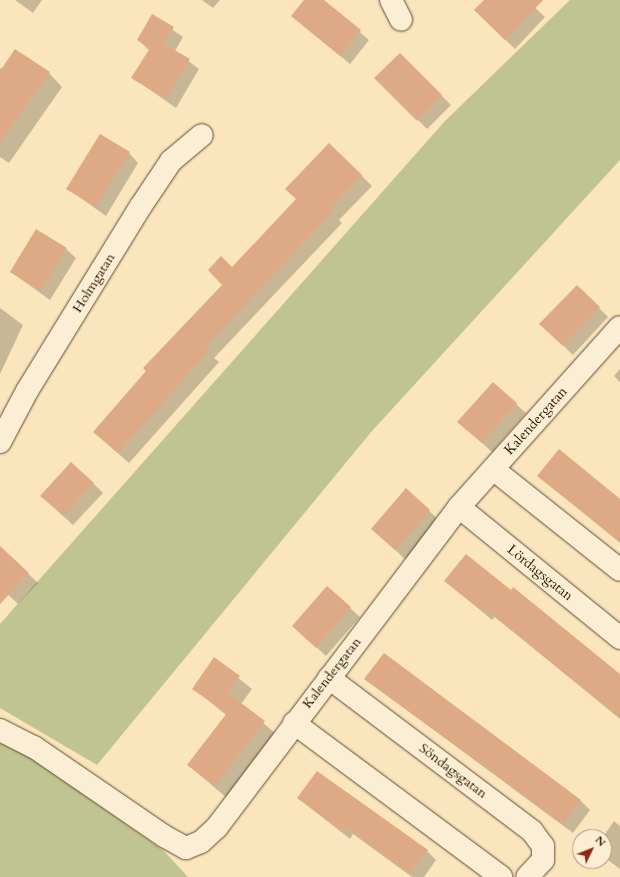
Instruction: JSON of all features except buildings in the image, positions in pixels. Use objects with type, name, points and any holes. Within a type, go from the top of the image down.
[{"type":"street","points":[[391,0],[401,20]]},
{"type":"street","name":"Holmgatan","points":[[0,442],[27,391],[141,206],[171,161],[202,134]]},
{"type":"street","name":"Kalendergatan","points":[[0,730],[34,747],[186,848],[201,842],[217,827],[294,723],[459,507],[620,327]]},
{"type":"street","points":[[493,469],[620,570]]},
{"type":"street","name":"Lördagsgatan","points":[[459,507],[620,638]]},
{"type":"street","name":"Söndagsgatan","points":[[329,678],[532,831],[542,846],[544,860],[527,877]]},
{"type":"street","points":[[294,723],[501,877]]},
{"type":"green space","points":[[570,0],[620,0],[620,160],[372,431],[97,765],[0,708],[0,624],[445,121]]},
{"type":"green space","points":[[0,743],[28,756],[163,850],[188,877],[0,877]]}]
